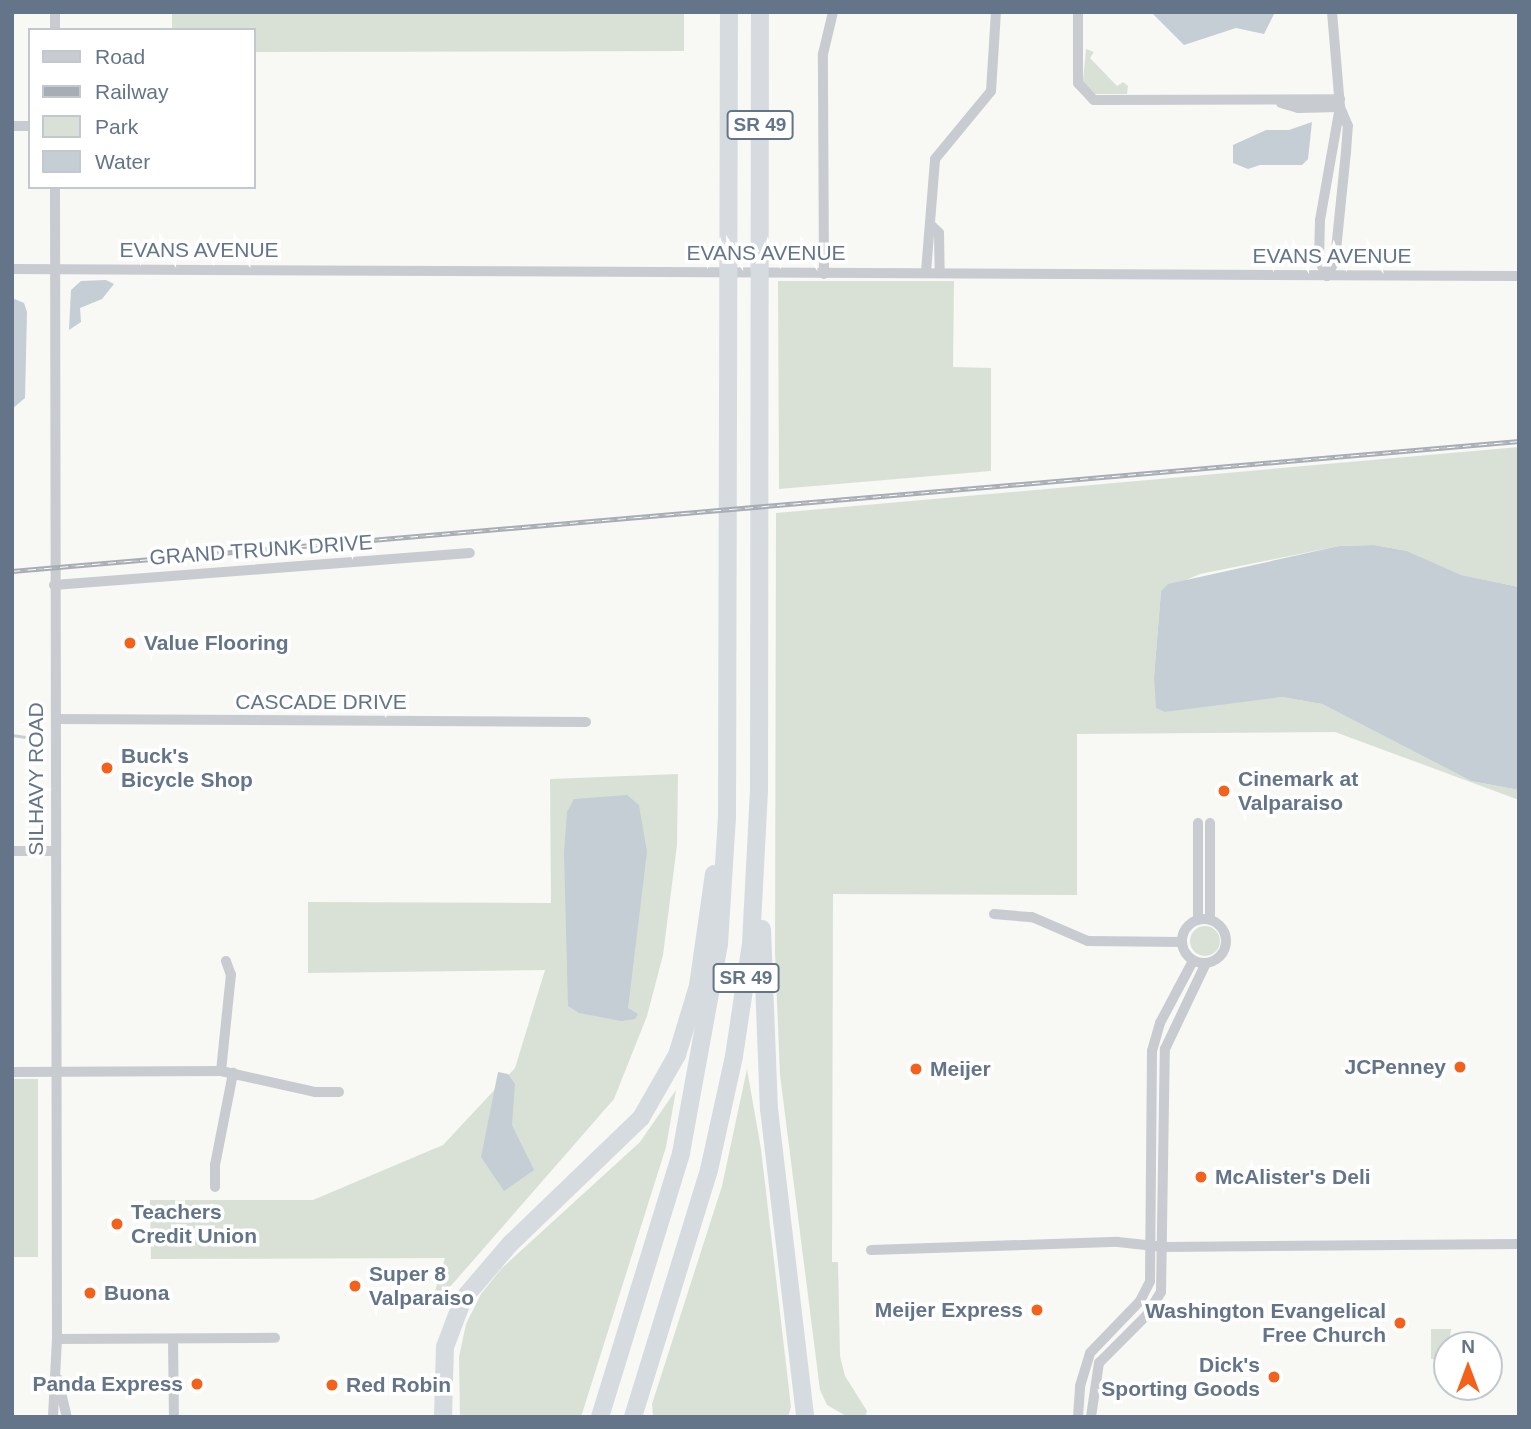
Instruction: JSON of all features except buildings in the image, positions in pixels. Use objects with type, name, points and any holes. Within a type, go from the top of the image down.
[{"type":"highway","name":"SR 49","points":[[602,1409],[681,1153],[701,1064],[719,944],[727,749],[729,12]]},
{"type":"highway","name":"SR 49","points":[[635,1409],[723,1110],[743,1003],[758,861],[760,12]]},
{"type":"highway","points":[[443,1417],[445,1347],[463,1299],[510,1244],[641,1118],[677,1055],[698,986],[727,749]]},
{"type":"highway","points":[[758,861],[764,1050],[805,1417]]},
{"type":"highway","points":[[804,1398],[819,1417]]},
{"type":"street","points":[[824,274],[823,54],[833,12]]},
{"type":"street","points":[[926,272],[926,235],[932,226],[933,169],[939,151],[980,108],[994,82],[996,12]]},
{"type":"street","points":[[1078,12],[1078,83],[1094,100],[1273,100],[1298,108],[1340,103]]},
{"type":"street","points":[[1327,276],[1319,260],[1320,220],[1340,103],[1332,12]]},
{"type":"street","name":"SILHAVY ROAD","points":[[53,1417],[57,1339],[54,1071],[55,189]]},
{"type":"street","points":[[932,226],[939,233],[940,272]]},
{"type":"street","name":"EVANS AVENUE","points":[[12,269],[1519,276]]},
{"type":"street","name":"GRAND TRUNK DRIVE","points":[[54,585],[470,553]]},
{"type":"street","name":"CASCADE DRIVE","points":[[56,719],[586,722]]},
{"type":"street","points":[[1198,823],[1198,920]]},
{"type":"street","points":[[1210,823],[1210,920]]},
{"type":"street","points":[[12,851],[55,851]]},
{"type":"street","points":[[994,914],[1032,917],[1088,941],[1182,942]]},
{"type":"street","points":[[1198,920],[1210,920],[1221,928],[1226,941],[1220,956],[1206,963],[1194,961],[1182,942],[1188,926],[1198,920]]},
{"type":"street","points":[[221,1071],[231,975],[226,961]]},
{"type":"street","points":[[1091,1417],[1094,1376],[1114,1349],[1155,1304],[1164,1275],[1158,1247],[1152,1052],[1160,1023],[1194,961]]},
{"type":"street","points":[[1078,1417],[1080,1386],[1090,1353],[1128,1315],[1150,1282],[1158,1247],[1165,1049],[1206,963]]},
{"type":"street","points":[[12,1072],[221,1071],[315,1092],[339,1091]]},
{"type":"street","points":[[215,1187],[215,1165],[233,1073]]},
{"type":"street","points":[[871,1250],[1118,1242],[1158,1247],[1519,1244]]},
{"type":"street","points":[[1114,1349],[1128,1324],[1128,1315]]},
{"type":"street","points":[[57,1339],[275,1338]]},
{"type":"street","points":[[173,1339],[174,1417]]},
{"type":"street","name":"SILHAVY ROAD","points":[[56,1371],[67,1417]]},
{"type":"green space","points":[[172,12],[684,12],[684,51],[256,52],[256,28],[172,28]]},
{"type":"green space","points":[[1086,49],[1094,52],[1090,58],[1117,86],[1123,82],[1128,86],[1127,94],[1093,94],[1083,81]]},
{"type":"green space","points":[[778,281],[954,281],[953,367],[991,368],[991,471],[779,489]]},
{"type":"green space","points":[[1519,447],[1519,587],[1460,575],[1407,551],[1374,545],[1339,546],[1200,574],[1161,591],[1154,677],[1165,712],[1250,698],[1282,697],[1322,704],[1471,781],[1519,790],[1519,800],[1335,732],[1077,734],[1077,895],[833,894],[832,1262],[838,1262],[840,1356],[845,1376],[867,1411],[865,1417],[848,1417],[827,1405],[820,1390],[780,1075],[775,952],[776,513]]},
{"type":"green space","points":[[678,774],[677,845],[663,955],[647,1016],[614,1099],[429,1311],[445,1258],[151,1259],[150,1200],[313,1200],[443,1145],[515,1068],[545,970],[308,973],[308,902],[551,903],[550,779]]},
{"type":"green space","points":[[1205,926],[1211,927],[1219,935],[1219,947],[1211,955],[1205,956],[1199,955],[1191,947],[1190,941],[1191,935],[1199,927]]},
{"type":"green space","points":[[747,1069],[761,1149],[791,1407],[788,1417],[653,1417],[652,1404],[722,1186]]},
{"type":"green space","points":[[12,1079],[38,1079],[38,1257],[12,1257]]},
{"type":"green space","points":[[676,1090],[666,1147],[581,1417],[460,1417],[459,1357],[466,1324],[481,1294],[501,1269],[640,1142]]},
{"type":"green space","points":[[1431,1329],[1451,1329],[1433,1331],[1431,1359]]},
{"type":"water","points":[[1151,12],[1275,12],[1264,34],[1236,28],[1184,45]]},
{"type":"water","points":[[1312,122],[1308,159],[1302,165],[1260,165],[1248,169],[1233,163],[1233,145],[1266,130],[1289,130]]},
{"type":"water","points":[[106,280],[114,284],[102,299],[80,308],[81,322],[69,330],[71,290],[81,281]]},
{"type":"water","points":[[12,298],[24,303],[27,312],[25,398],[12,409]]},
{"type":"water","points":[[1374,545],[1407,551],[1461,575],[1519,587],[1519,790],[1471,781],[1322,704],[1282,697],[1165,712],[1156,708],[1154,677],[1161,591],[1168,584],[1339,546]]},
{"type":"water","points":[[627,795],[639,805],[647,852],[628,1008],[638,1014],[635,1019],[621,1021],[579,1013],[568,1006],[564,853],[567,812],[574,799]]},
{"type":"water","points":[[498,1072],[508,1074],[515,1084],[512,1125],[534,1170],[504,1191],[481,1157]]},
{"type":"waterway","points":[[12,735],[27,737]]},
{"type":"railway","points":[[12,571],[1519,441]]},
{"type":"place","name":"Value Flooring","points":[[130,643]]},
{"type":"place","name":"Buck's Bicycle Shop","points":[[107,768]]},
{"type":"place","name":"Cinemark at Valparaiso","points":[[1224,791]]},
{"type":"place","name":"JCPenney","points":[[1460,1067]]},
{"type":"place","name":"Meijer","points":[[916,1069]]},
{"type":"place","name":"McAlister's Deli","points":[[1201,1177]]},
{"type":"place","name":"Teachers Credit Union","points":[[117,1224]]},
{"type":"place","name":"Super 8 Valparaiso","points":[[355,1286]]},
{"type":"place","name":"Buona","points":[[90,1293]]},
{"type":"place","name":"Meijer Express","points":[[1037,1310]]},
{"type":"place","name":"Washington Evangelical Free Church","points":[[1400,1323]]},
{"type":"place","name":"Dick's Sporting Goods","points":[[1274,1377]]},
{"type":"place","name":"Panda Express","points":[[197,1384]]},
{"type":"place","name":"Red Robin","points":[[332,1385]]}]
